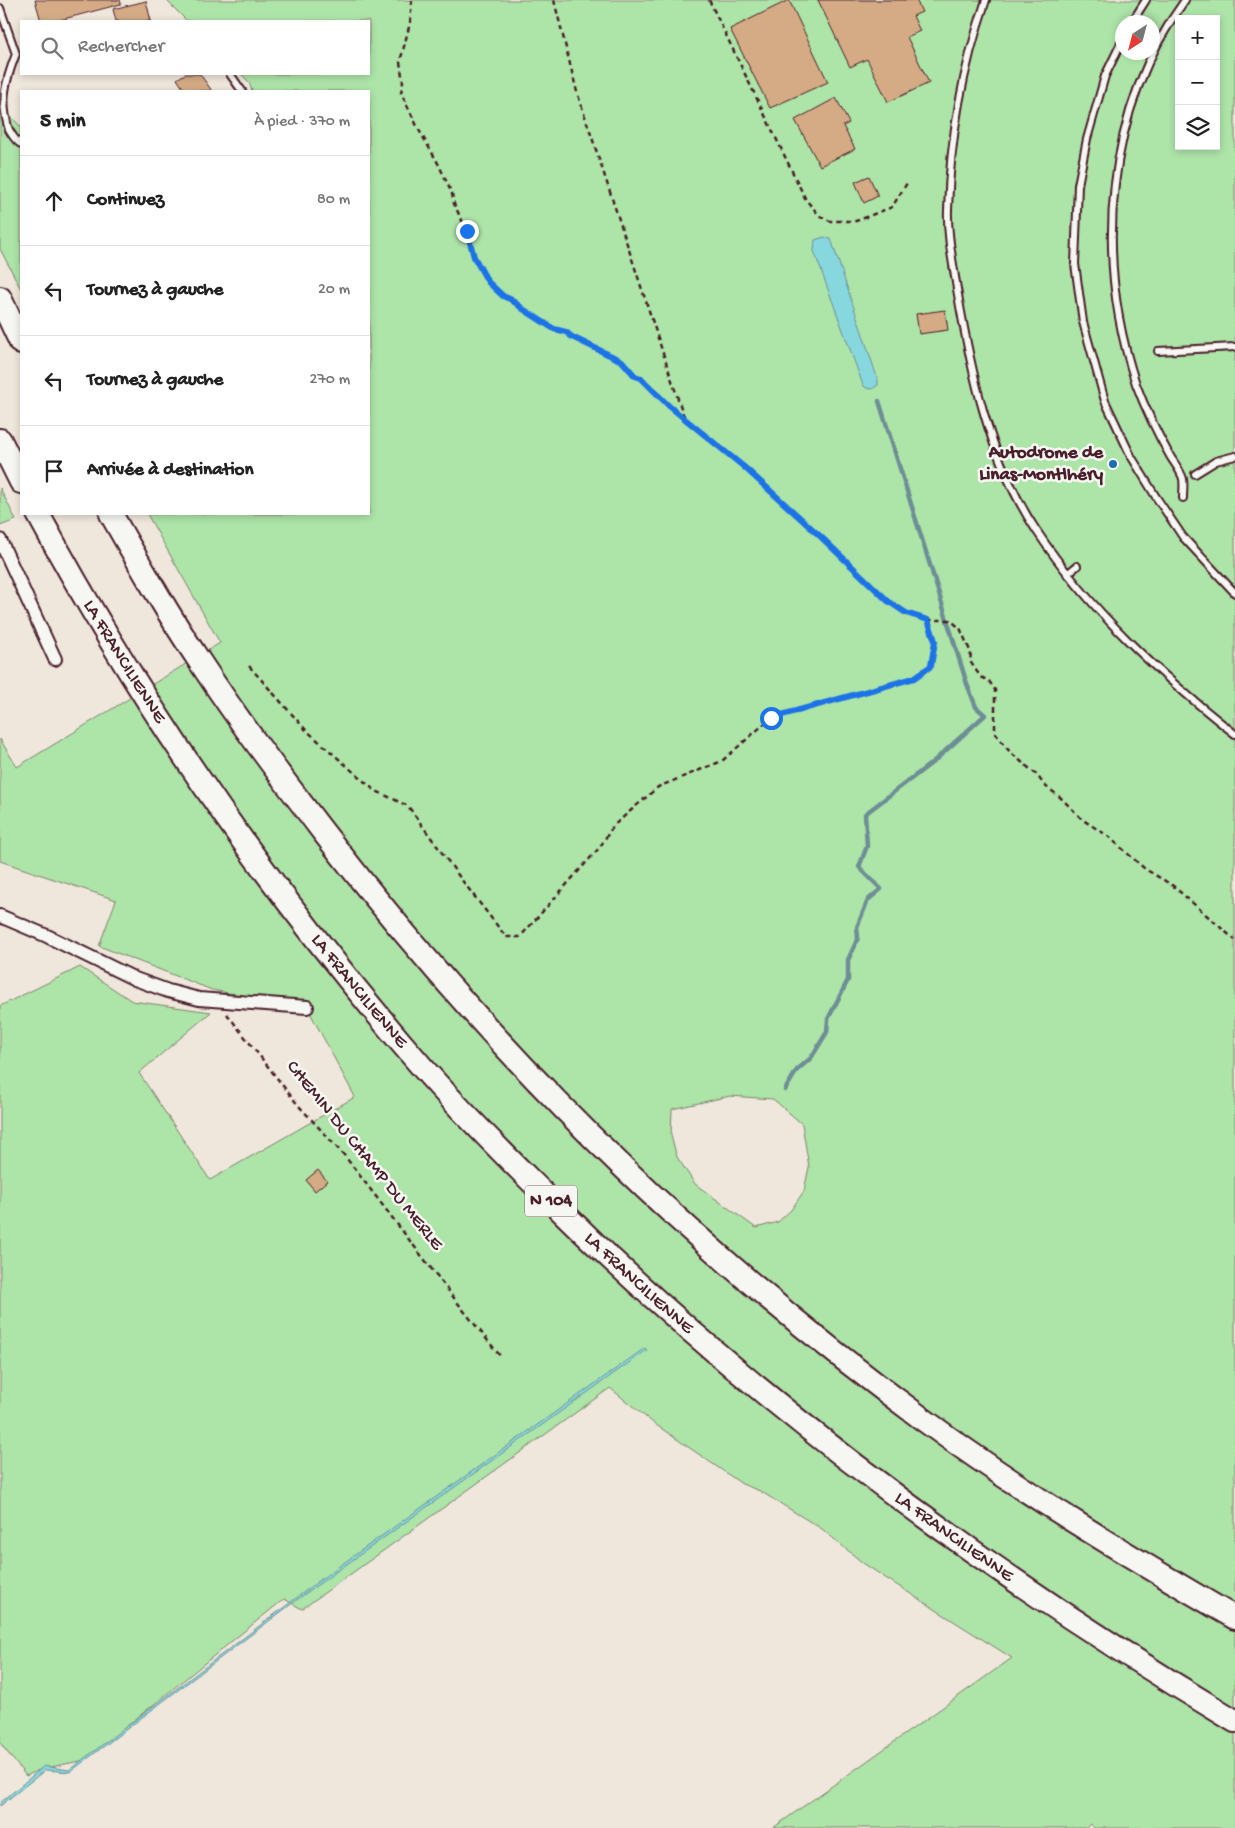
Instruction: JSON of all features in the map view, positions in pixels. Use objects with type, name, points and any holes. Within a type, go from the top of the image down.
[{"type":"highway","points":[[0,298],[20,340]]},
{"type":"highway","points":[[0,440],[20,480]]},
{"type":"highway","name":"LA FRANCILIENNE","points":[[39,515],[99,624],[146,700],[252,854],[367,1002],[424,1069],[499,1149],[583,1233],[666,1311],[770,1399],[877,1482],[986,1560],[1104,1640],[1235,1721]]},
{"type":"highway","points":[[112,515],[152,586],[201,664],[252,738],[369,891],[479,1020],[552,1097],[630,1173],[765,1297],[920,1418],[1086,1530],[1235,1618]]},
{"type":"street","points":[[0,540],[55,659]]},
{"type":"street","points":[[0,916],[47,936],[135,979],[168,991],[199,999],[307,1007]]},
{"type":"lane","points":[[986,0],[965,75],[956,119],[950,166],[948,224],[961,310],[974,374],[989,432],[1006,476],[1035,528],[1067,574],[1100,612],[1173,683],[1235,734]]},
{"type":"lane","points":[[1136,15],[1146,0]]},
{"type":"lane","points":[[1183,498],[1183,477],[1149,415],[1134,376],[1118,312],[1112,251],[1115,182],[1118,155],[1125,129],[1140,84],[1154,52],[1174,15],[1185,0]]},
{"type":"lane","points":[[0,8],[19,53],[0,92],[2,118],[17,142],[20,144]]},
{"type":"lane","points":[[1115,55],[1105,76],[1087,139],[1078,186],[1076,264],[1083,322],[1105,401],[1131,456],[1183,537],[1235,593]]},
{"type":"lane","points":[[231,75],[241,90]]},
{"type":"lane","points":[[1158,350],[1235,347]]},
{"type":"lane","points":[[1195,474],[1216,461],[1235,456]]},
{"type":"lane","points":[[1067,574],[1077,566]]},
{"type":"path","points":[[412,0],[410,23],[400,62],[403,82],[402,93],[419,130],[439,165],[467,231],[474,257],[488,282],[503,296],[554,329],[566,332],[572,337],[622,361],[635,376],[641,378],[684,419],[758,479],[888,601],[906,613],[928,620],[950,620],[960,628],[971,653],[970,661],[981,677],[989,681],[995,690],[995,733],[1010,752],[1037,775],[1044,785],[1060,797],[1083,820],[1108,836],[1145,869],[1172,885],[1235,940]]},
{"type":"path","points":[[554,0],[577,92],[684,419]]},
{"type":"path","points":[[709,0],[806,200],[820,216],[830,221],[856,221],[892,207],[908,183]]},
{"type":"path","points":[[249,666],[306,730],[367,784],[374,790],[408,806],[506,937],[520,937],[600,848],[614,826],[658,787],[722,761],[771,718],[914,678],[931,666],[935,641],[928,620]]},
{"type":"path","name":"CHEMIN DU CHAMP DU MERLE","points":[[217,1001],[278,1080],[344,1155],[501,1356]]},
{"type":"green space","points":[[166,0],[1235,0],[1235,1828],[1094,1828],[1090,1824],[1086,1828],[773,1828],[1012,1658],[863,1563],[822,1529],[760,1491],[742,1484],[652,1422],[610,1388],[302,1609],[284,1599],[85,1760],[41,1769],[26,1776],[0,1743],[0,1006],[80,967],[132,1001],[211,1012],[139,1073],[210,1180],[355,1097],[307,1007],[212,990],[99,946],[116,900],[0,861],[0,739],[17,767],[220,643],[148,515],[370,515],[370,90],[252,90],[249,82],[242,75],[370,75],[370,20],[186,20]],"holes":[[[730,1096],[773,1099],[802,1124],[809,1167],[804,1191],[791,1210],[778,1222],[756,1228],[695,1184],[677,1157],[671,1136],[672,1109]]]},
{"type":"green space","points":[[0,105],[20,126],[20,287],[0,249]]},
{"type":"green space","points":[[0,488],[16,520],[0,526]]},
{"type":"water","points":[[824,237],[831,239],[878,380],[878,385],[872,389],[866,388],[863,385],[814,251],[815,240]]},
{"type":"water","points":[[645,1348],[647,1350],[302,1596],[70,1772],[45,1770],[0,1806],[0,1803],[44,1766],[69,1770],[324,1577]]},
{"type":"building","points":[[35,0],[120,0],[121,4],[60,20],[41,20]]},
{"type":"building","points":[[789,0],[828,82],[770,108],[730,29]]},
{"type":"building","points":[[818,0],[916,0],[922,12],[913,16],[920,31],[907,37],[929,83],[888,102],[867,59],[850,67]]},
{"type":"building","points":[[146,1],[151,20],[116,20],[113,9]]},
{"type":"building","points":[[183,75],[201,75],[211,90],[184,90],[177,79]]},
{"type":"building","points":[[836,98],[849,123],[843,126],[855,149],[820,166],[795,120]]},
{"type":"building","points":[[869,176],[878,196],[864,203],[855,182]]},
{"type":"building","points":[[945,310],[948,330],[919,334],[916,314]]},
{"type":"building","points":[[318,1170],[327,1181],[315,1191],[306,1180]]},
{"type":"waterway","points":[[785,1090],[797,1070],[811,1058],[827,1032],[828,1019],[848,980],[848,960],[858,938],[857,927],[868,900],[881,889],[859,867],[867,846],[865,814],[933,762],[985,715],[976,707],[967,684],[879,401]]},
{"type":"place","name":"Autodrome de Linas-Montlhéry","points":[[1113,464]]},
{"type":"route","points":[[467,231],[474,257],[488,282],[503,296],[512,300],[554,329],[566,332],[572,337],[622,361],[635,376],[641,378],[669,406],[744,467],[888,601],[906,613],[928,620],[935,641],[931,666],[914,678],[771,718]]}]
